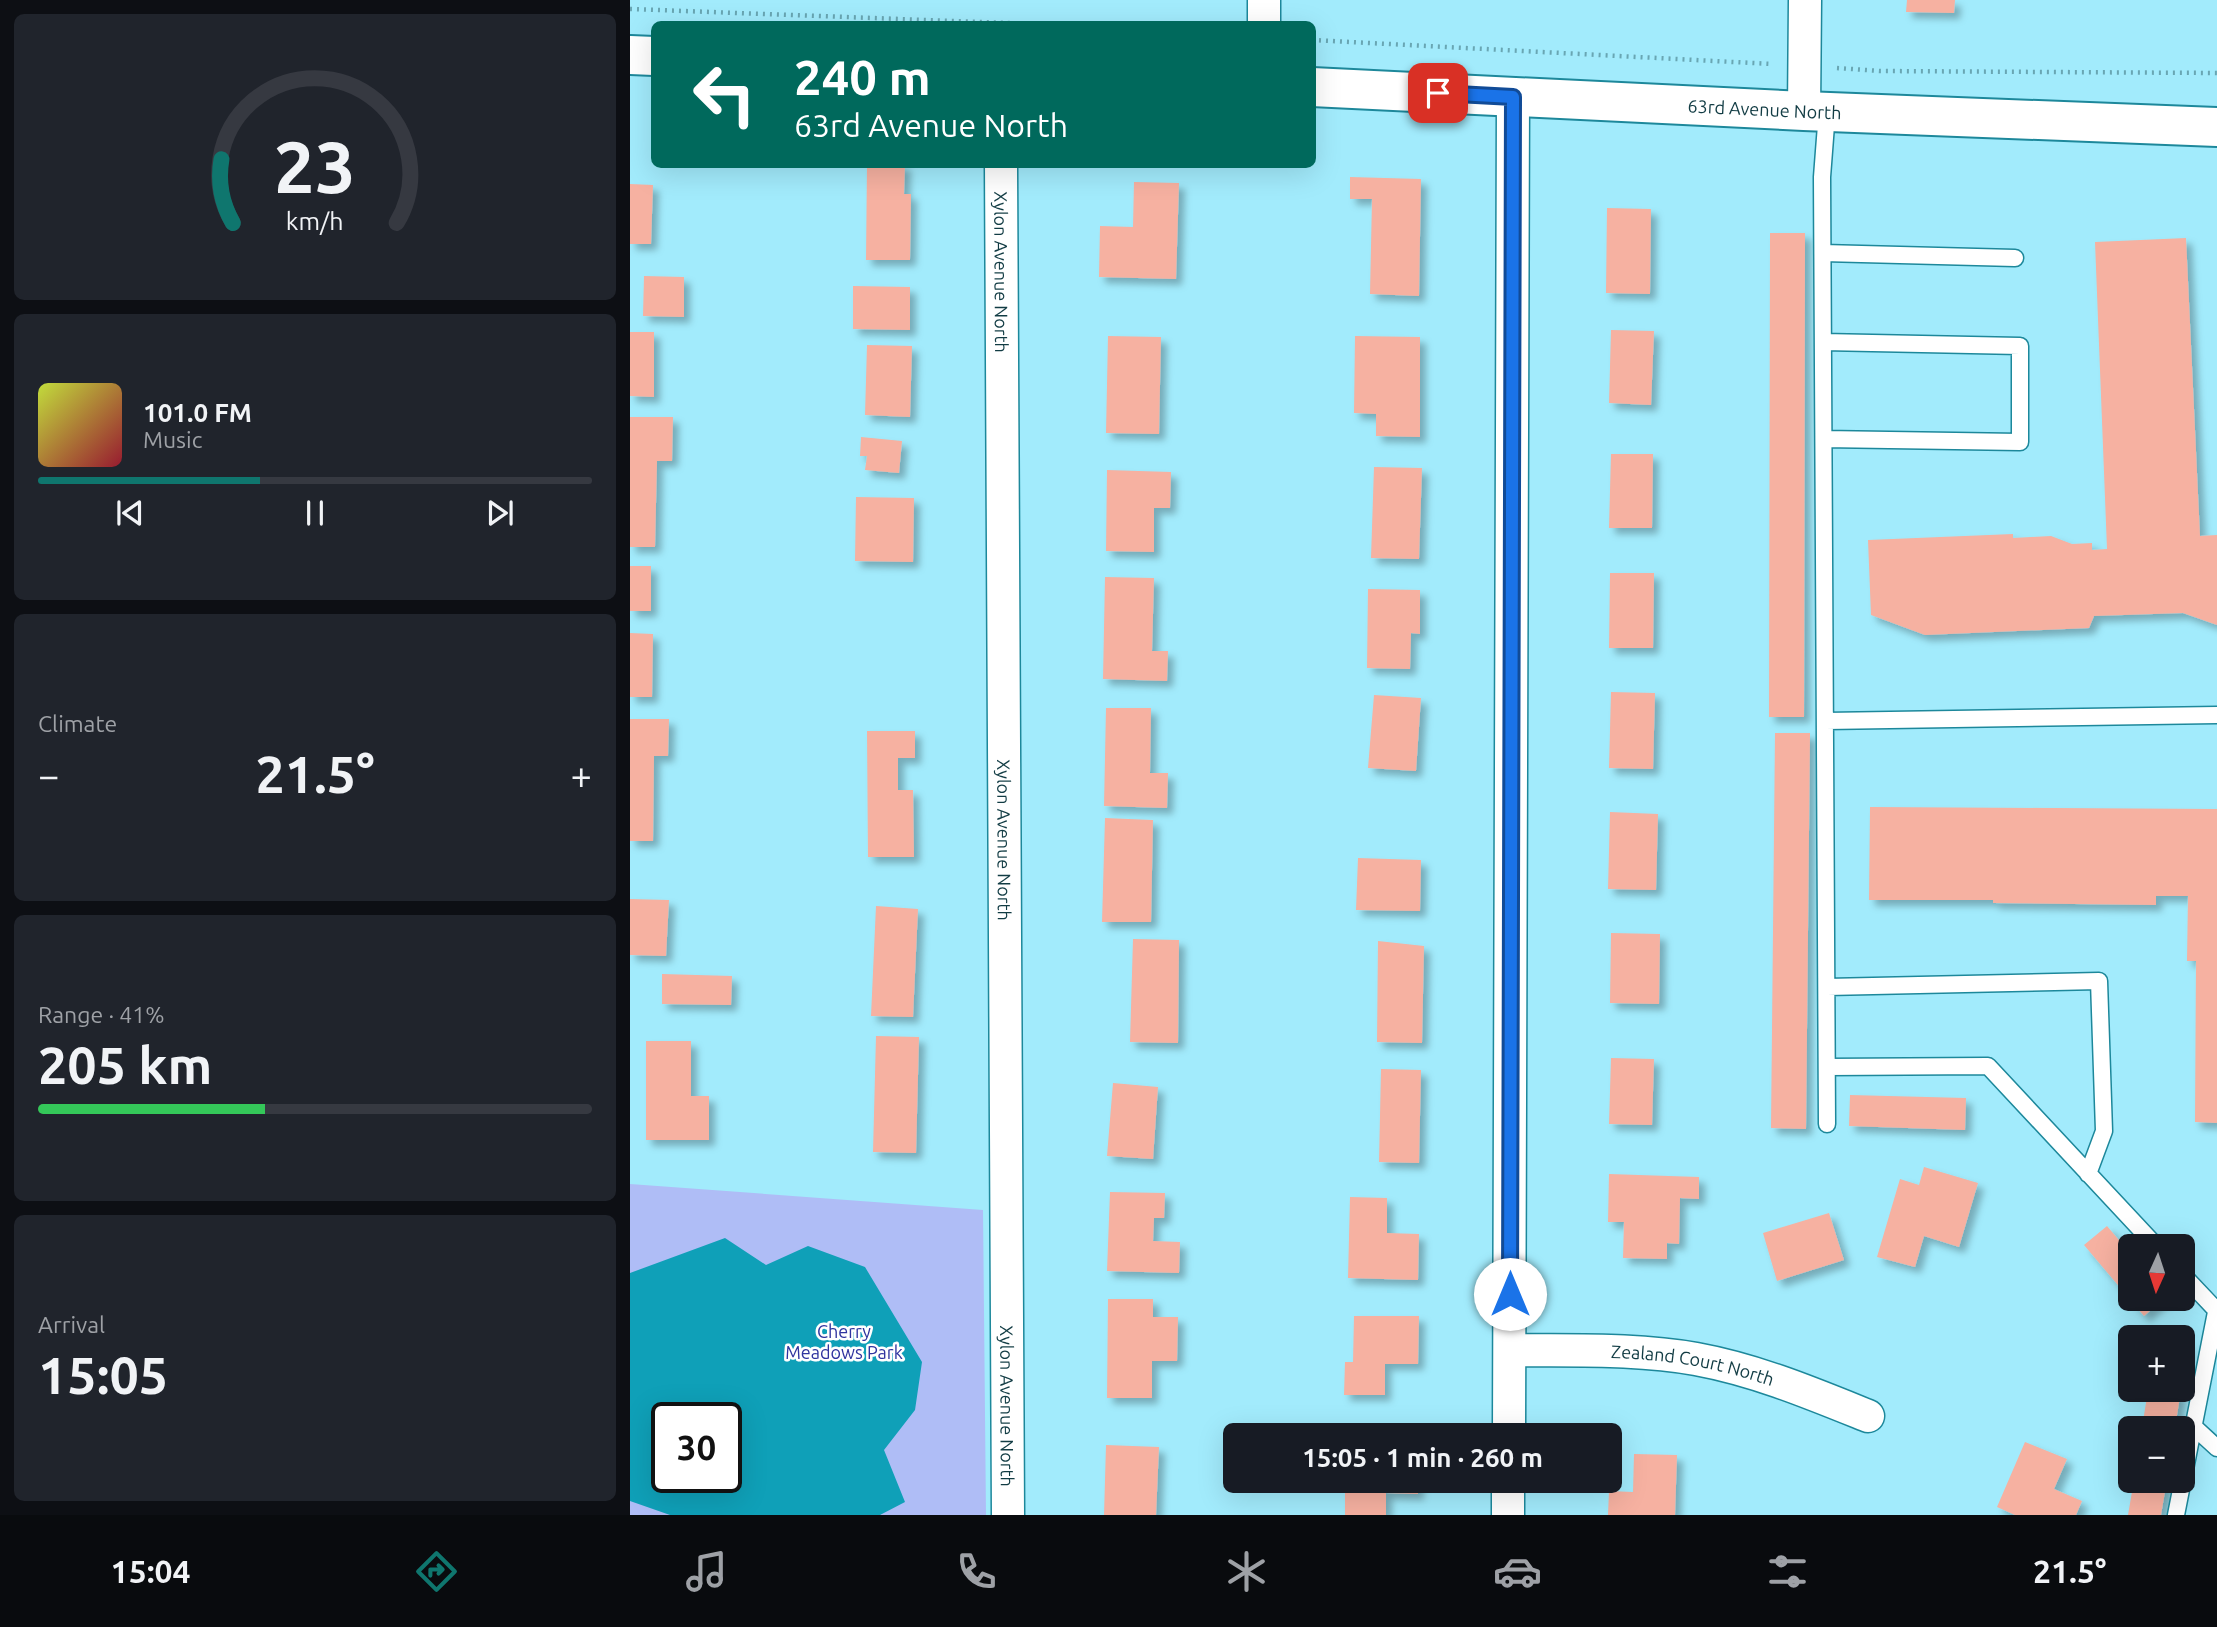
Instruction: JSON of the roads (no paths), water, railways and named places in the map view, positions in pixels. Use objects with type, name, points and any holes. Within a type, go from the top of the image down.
[{"type":"street","points":[[1264,0],[1264,21]]},
{"type":"street","points":[[1805,0],[1805,65],[1816,111]]},
{"type":"street","points":[[630,55],[651,56]]},
{"type":"street","name":"63rd Avenue North","points":[[1316,87],[2217,127]]},
{"type":"street","points":[[1509,1423],[1513,97]]},
{"type":"street","name":"Xylon Avenue North","points":[[1001,168],[1008,1515]]},
{"type":"street","name":"Zealand Court North","points":[[1510,1350],[1616,1351],[1695,1358],[1772,1377],[1867,1416]]},
{"type":"street","points":[[1508,1493],[1508,1515]]},
{"type":"lane","points":[[1816,111],[1822,177],[1823,253],[1827,1124]]},
{"type":"lane","points":[[1823,253],[2015,258]]},
{"type":"lane","points":[[1823,342],[2020,346],[2020,442],[1824,439]]},
{"type":"lane","points":[[1825,721],[2217,715]]},
{"type":"lane","points":[[1827,987],[2099,981],[2104,1132],[2088,1174]]},
{"type":"lane","points":[[1827,1067],[1988,1066],[2145,1234]]},
{"type":"lane","points":[[2195,1287],[2216,1309],[2195,1416]]},
{"type":"lane","points":[[2195,1428],[2217,1448]]},
{"type":"lane","points":[[2176,1515],[2180,1493]]},
{"type":"park label","name":"Cherry Meadows Park","points":[[844,1341]]}]
